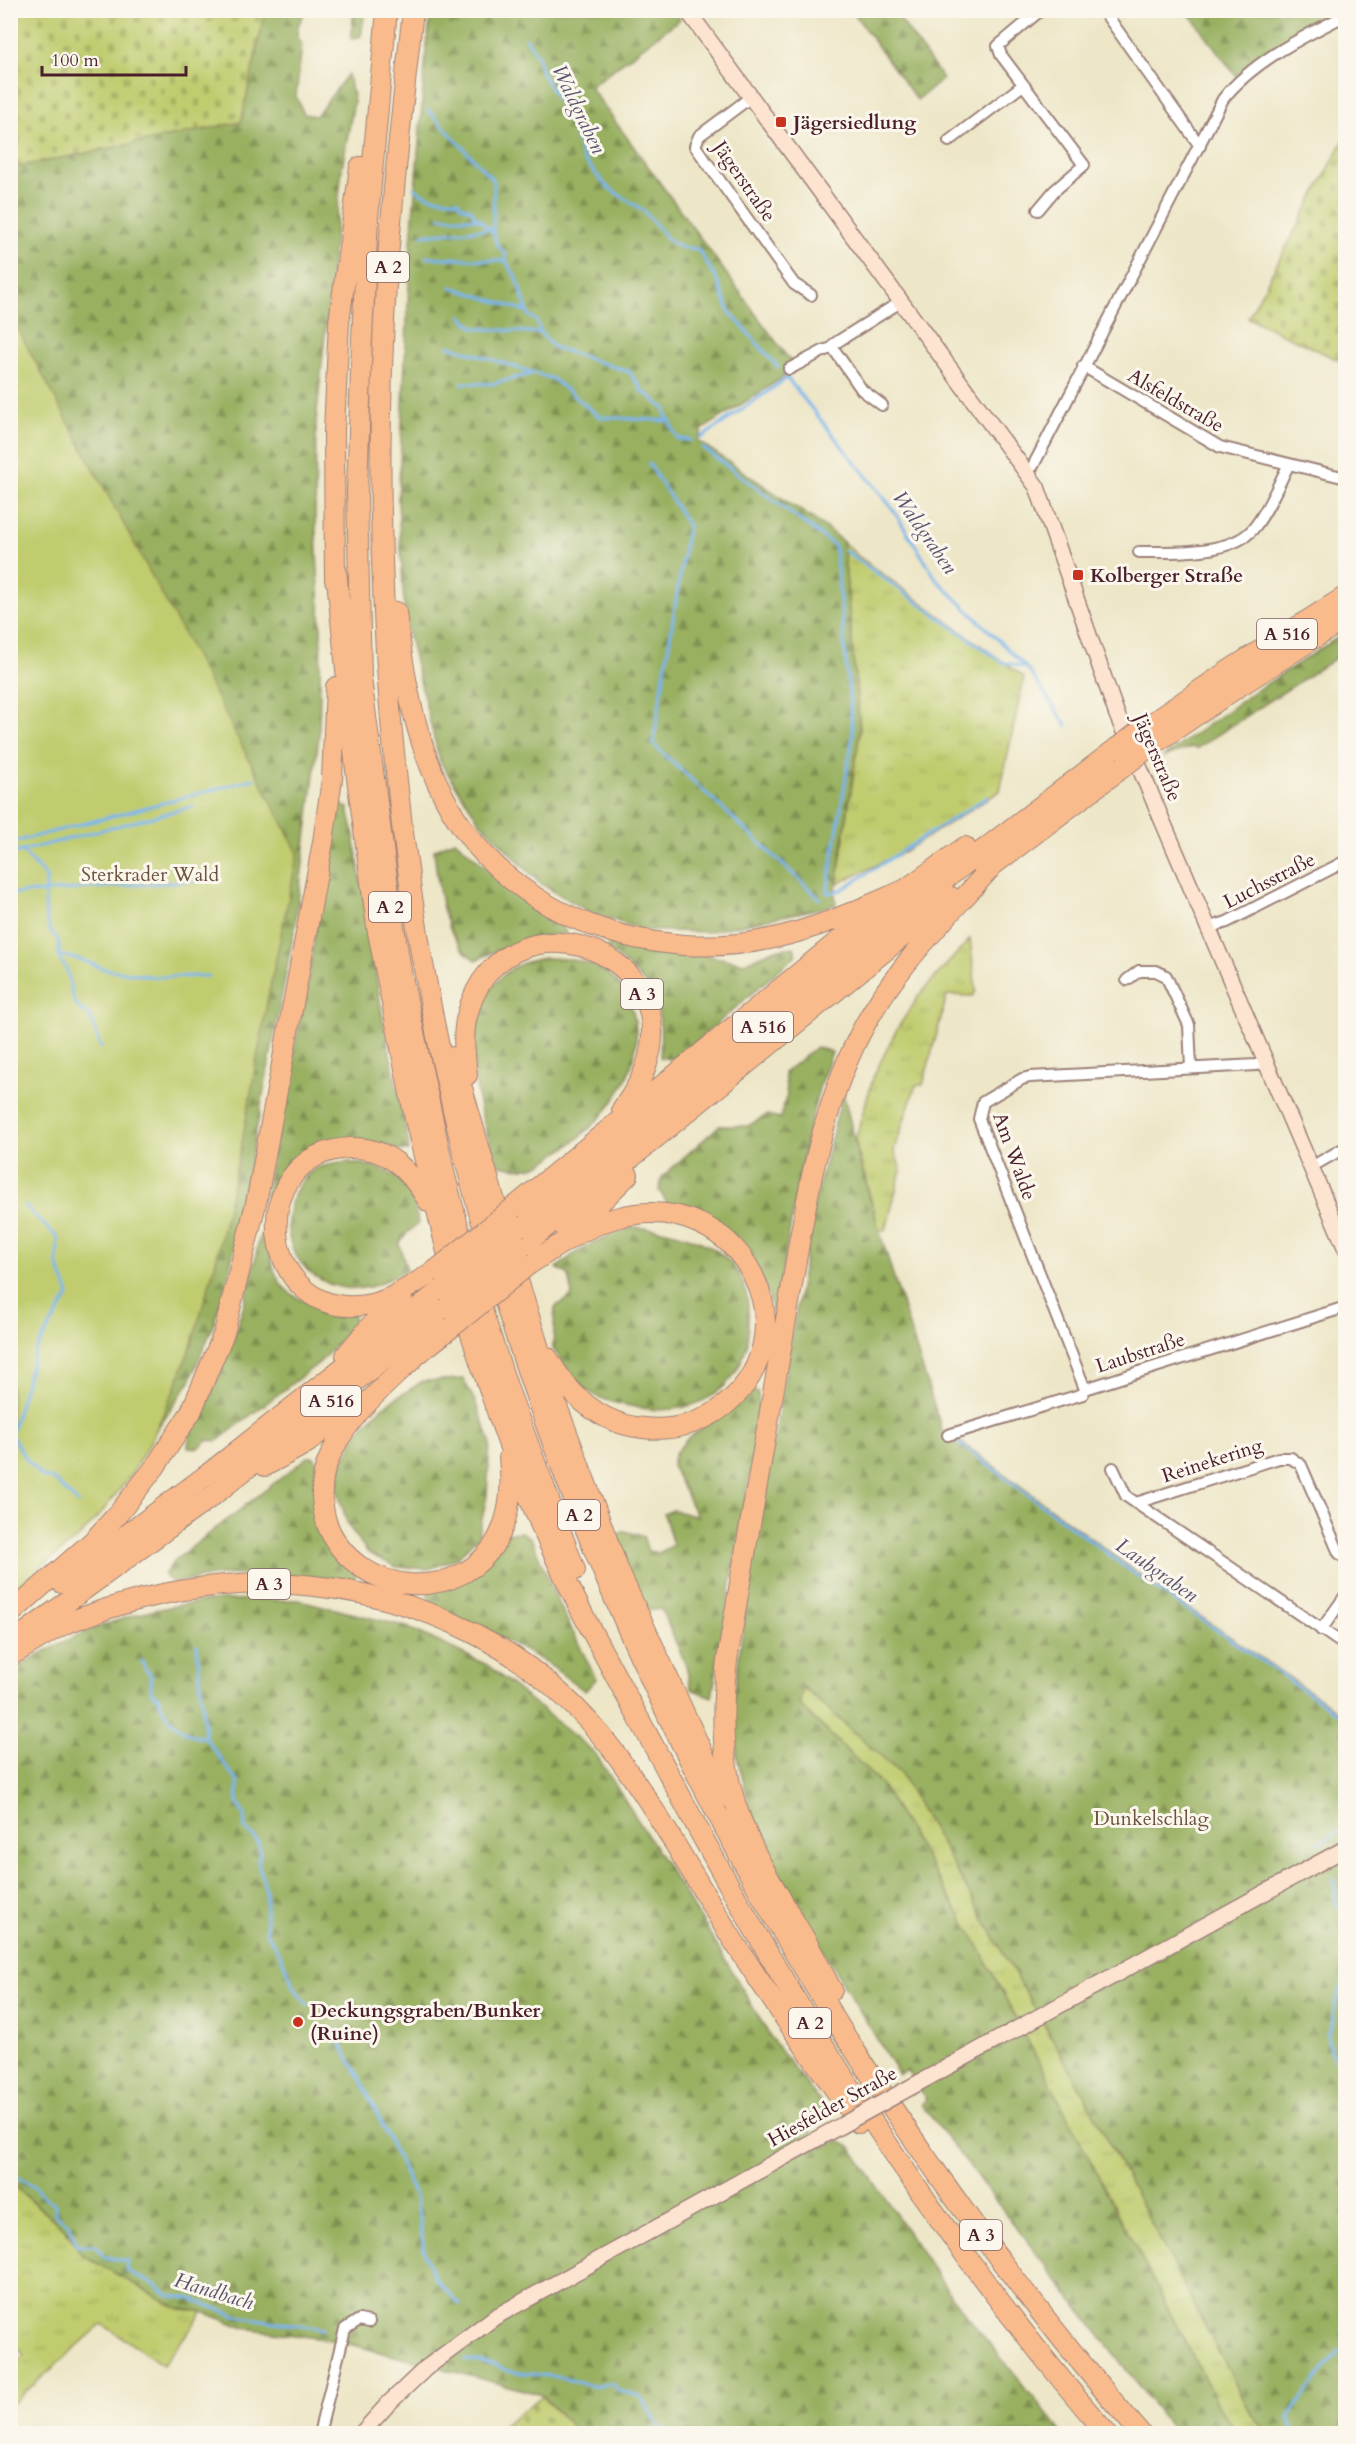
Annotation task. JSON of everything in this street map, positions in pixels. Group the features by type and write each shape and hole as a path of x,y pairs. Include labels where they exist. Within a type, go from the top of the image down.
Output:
{"highway":[{"name":"A 2","path":"387,10 380,65 363,306 357,556 361,678 391,913 445,1176 471,1276 508,1389 596,1625 636,1712 719,1869 780,1974 906,2173"},
{"name":"A 2","path":"413,10 386,283 381,384 384,617 396,775 407,865 423,964 453,1111 498,1286 535,1397 570,1492 628,1634 671,1725 754,1882 838,2025"},
{"path":"10,1614 94,1540 155,1467 191,1412 224,1333 257,1199 323,842 335,743 334,432 339,322 361,159 380,65"},
{"path":"381,511 404,669 412,709 424,747 439,786 460,823 488,857 517,884 561,912 606,931 657,943 695,946 744,943 788,934 824,923 902,891"},
{"path":"336,569 356,770 377,927 399,1041 455,1286 506,1432 550,1545 579,1607 636,1712"},
{"name":"A 516","path":"10,1619 125,1538 327,1381 439,1279 515,1217 1009,828 1147,738 1212,682 1346,596"},
{"name":"A 516","path":"1147,738 1238,687 1346,618"},
{"name":"A 516","path":"10,1643 215,1494 447,1308 526,1255 673,1124 994,864 1120,757"},
{"path":"599,1137 902,891 977,840 1009,828"},
{"path":"824,1977 757,1855 734,1800 727,1770 723,1734 727,1660 807,1203 816,1155 830,1105 852,1050 882,996 920,945 994,864"},
{"name":"A 3","path":"471,1113 465,1029 470,1006 480,984 495,966 525,948 551,942 576,943 598,951 623,967 641,992 652,1024 651,1053 643,1077 623,1108 599,1137 515,1217"},
{"path":"423,964 471,1113 529,1319 574,1456 620,1574 736,1826 768,1887 835,1994 838,2025"},
{"path":"438,1217 417,1182 401,1165 380,1153 353,1148 322,1155 299,1171 280,1199 275,1223 278,1249 290,1273 307,1290 327,1301 351,1306 371,1304 439,1279"},
{"path":"215,1494 307,1443 452,1327 526,1255 605,1222 645,1214 682,1217 712,1229 740,1254 758,1286 764,1319 759,1355 740,1390 710,1415 691,1424 666,1429 640,1428 623,1424 607,1418 585,1404 556,1372 529,1319"},
{"path":"414,1358 357,1412 337,1442 326,1468 322,1487 325,1518 340,1547 357,1565 372,1575 391,1582 422,1585 458,1576 483,1558 499,1536 509,1503 510,1475 506,1432"},
{"name":"A 3","path":"10,1656 65,1624 119,1605 188,1588 240,1583 331,1587 408,1604 471,1631 542,1677 571,1703 615,1754 745,1959 884,2159 906,2173 952,2240 1107,2433"},
{"name":"A 3","path":"838,2025 980,2233 1050,2323 1141,2433"}],"street":[{"name":"Jägerstraße","path":"687,10 1037,487 1117,715 1346,1249"},
{"path":"1038,210 1054,191 1084,165 1001,56 998,46 1041,10"},
{"path":"1103,10 1200,146"},
{"path":"1027,471 1033,466 1223,99 1239,81 1310,33 1346,15"},
{"path":"949,141 1023,85"},
{"name":"Jägerstraße","path":"751,97 699,136 695,146 794,284 811,295"},
{"path":"789,369 833,348 840,340 902,301"},
{"path":"833,348 862,390 882,405"},
{"name":"Alsfeldstraße","path":"1083,366 1211,443 1230,450 1346,478"},
{"path":"1139,552 1182,552 1234,544 1255,527 1289,464"},
{"name":"Luchsstraße","path":"1208,928 1227,922 1346,861"},
{"path":"1127,980 1139,971 1156,970 1166,976 1189,1025 1191,1068"},
{"name":"Am Walde","path":"1085,1389 979,1119 980,1108 986,1098 1025,1077 1256,1065 1265,1062"},
{"path":"1311,1167 1346,1147"},
{"name":"Laubstraße","path":"948,1435 1083,1394 1085,1389 1346,1307"},
{"name":"Reinekering","path":"1136,1503 1279,1458 1291,1458 1301,1465 1338,1549 1346,1559"},
{"path":"1113,1468 1126,1496 1346,1646"},
{"path":"1322,1630 1346,1595"},
{"name":"Hiesfelder Straße","path":"361,2433 414,2379 450,2348 495,2317 1346,1848"},
{"path":"320,2433 345,2329 359,2320 369,2322"}],"green space":[{"path":"11,10 265,11 241,122 11,168"},
{"path":"265,11 305,11 298,26 297,35 302,45 296,96 304,114 316,116 348,74 354,101 342,167 316,422 315,514 321,630 319,735 295,926 230,1269 213,1326 190,1381 136,1459 11,1585 11,168 240,122"},
{"path":"354,11 365,11 361,36 351,39"},
{"path":"431,11 674,11 680,19 590,87 796,369 703,429 698,441 825,527 843,542 860,731 835,893 836,905 707,932 642,930 588,911 539,883 480,822 440,762 405,621 398,502 411,244"},
{"path":"852,11 902,11 897,15 943,79 917,100"},
{"path":"1187,11 1345,11 1345,22 1336,13 1294,34 1236,76"},
{"path":"1345,138 1345,363 1248,318"},
{"name":"Sterkrader Wald","path":"10,315 183,633 298,853 268,997 242,1142 215,1265 192,1343 176,1385 153,1437 131,1475 102,1512 81,1535 11,1591"},
{"path":"843,542 858,556 1024,677 1000,791 902,853 837,884 860,731"},
{"path":"1345,633 1345,652 1196,749 1192,747 1163,757 1251,694"},
{"path":"341,805 348,808 354,837 383,1019 409,1145 408,1151 398,1150 381,1143 291,1170 271,1200 266,1195 267,1184 308,981 332,821 335,807"},
{"path":"455,840 542,916 563,927 566,933 520,942 476,960 465,951 456,940 444,911 434,850"},
{"path":"970,939 976,991 973,996 947,995 923,1085 916,1085 894,1150 901,1170 886,1230 879,1230 855,1140 874,1075 897,1029 920,994"},
{"path":"611,940 675,957 699,954 745,963 773,950 794,947 796,955 681,1055 669,1059 660,1057 660,1020 652,994 634,972 607,948"},
{"path":"545,958 589,963 602,970 624,992 635,1019 635,1050 632,1065 620,1090 606,1111 579,1138 548,1160 531,1168 499,1165 490,1143 477,1092 474,1064 475,1037 480,1012 490,990 507,972 520,964"},
{"path":"816,1047 832,1052 819,1088 806,1141 776,1305 772,1312 758,1269 730,1232 705,1215 669,1206 659,1190 662,1177 719,1126 748,1126 767,1115 780,1118 787,1095 784,1073"},
{"name":"Dunkelschlag","path":"843,1092 879,1230 943,1434 949,1433 1143,1577 1345,1716 1345,2433 1267,2433 1252,2415 1077,2082 901,1774 803,1687 799,1704 881,1784 974,1938 1222,2412 1238,2433 1176,2433 1169,2425 921,2104 926,2099 907,2070 899,2075 791,1898 767,1848 748,1800 737,1757 733,1702 747,1597 814,1206"},
{"path":"347,1162 376,1167 397,1177 411,1195 418,1224 399,1244 407,1270 369,1287 349,1288 330,1284 314,1276 302,1264 293,1248 288,1231 289,1212 295,1193 304,1179 319,1167"},
{"path":"634,1227 663,1230 692,1238 706,1245 730,1262 744,1285 748,1304 747,1345 740,1364 730,1379 718,1392 703,1401 669,1409 650,1409 600,1398 580,1384 553,1349 555,1307 572,1296 569,1275 557,1268 592,1243"},
{"path":"260,1235 267,1236 273,1267 283,1286 300,1299 322,1307 354,1314 353,1326 320,1362 217,1441 207,1440 199,1448 188,1447 189,1437 213,1389 233,1339 255,1262"},
{"path":"463,1379 475,1401 490,1441 487,1496 478,1537 457,1558 429,1569 396,1567 368,1553 348,1525 336,1487 340,1469 357,1433 382,1407 423,1381"},
{"path":"749,1389 758,1393 755,1442 712,1697 691,1689 686,1665 661,1609 645,1611 614,1536 625,1531 643,1536 648,1551 659,1553 673,1545 664,1514 673,1510 697,1517 672,1465 675,1453 689,1437 707,1425"},
{"path":"308,1457 314,1457 317,1462 314,1486 356,1574 354,1579 247,1574 218,1575 173,1583 164,1575 174,1561"},
{"path":"521,1532 531,1538 561,1608 596,1679 585,1691 544,1661 484,1629 430,1607 428,1592 508,1533"},
{"path":"218,1600 299,1600 407,1627 487,1665 595,1753 707,1929 771,2038 829,2113 808,2127 824,2147 839,2140 850,2146 951,2296 1062,2433 578,2433 542,2395 338,2341 245,2328 203,2312 177,2308 81,2254 66,2230 11,2183 11,1671 33,1657 80,1634 155,1610"},
{"path":"803,1687 901,1774 1077,2082 1252,2415 1267,2433 1238,2433 1222,2413 974,1938 881,1784 799,1704"},
{"path":"10,2183 66,2230 81,2254 177,2308 203,2312 163,2365 102,2324 11,2405 11,2367 24,2355 11,2339"},
{"path":"542,2396 578,2433 493,2433"}],"waterway":[{"name":"Waldgraben","path":"526,38 538,57 542,73 569,119 584,160 607,187 644,211 669,240 680,247 698,249 717,280 729,311 778,367"},
{"path":"428,110 494,181 493,232"},
{"path":"414,188 429,196 459,201 461,206 471,209 475,216 493,232 497,245 505,253 506,261 517,279 529,316 536,320 541,333 553,347 630,372 642,392 666,409 665,413 678,439 691,440"},
{"path":"440,217 477,219"},
{"path":"422,235 489,229"},
{"path":"426,257 506,261"},
{"path":"451,287 526,311"},
{"path":"461,316 475,328 541,333"},
{"path":"449,346 553,379 600,417 671,421"},
{"path":"462,383 492,384 531,374"},
{"name":"Waldgraben","path":"701,438 787,378 892,508 937,580 1027,668 1067,726"},
{"path":"703,448 835,546 853,735 827,893 841,890 987,797"},
{"path":"649,464 688,525 653,744 820,899"},
{"path":"844,550 1002,662 1025,667"},
{"path":"10,843 254,779"},
{"path":"10,854 194,806"},
{"path":"22,851 47,878 45,903 49,928 58,941 60,959 66,968 74,1001 77,1006 89,1014 101,1048"},
{"path":"10,894 217,879"},
{"path":"59,955 82,960 104,969 155,977 208,976"},
{"path":"10,1438 35,1351 69,1295 57,1263 58,1238 25,1206"},
{"path":"12,1436 24,1456 41,1476 54,1480 78,1503"},
{"name":"Laubgraben","path":"955,1440 1131,1571 1346,1719"},
{"path":"197,1645 205,1737 238,1783 237,1802 244,1815 245,1828 258,1842 260,1851 258,1863 266,1890 266,1932 279,1953 296,1990 308,2005"},
{"path":"142,1661 151,1675 151,1692 159,1698 170,1719 190,1735 205,1737"},
{"name":"Laubgraben","path":"1318,1843 1346,1828"},
{"name":"Laubgraben","path":"1334,1878 1336,1904 1346,1910"},
{"name":"Laubgraben","path":"1346,1974 1327,2034 1330,2051 1346,2074"},
{"path":"333,2030 365,2088 414,2193 429,2266 439,2283 460,2304"},
{"name":"Handbach","path":"10,2174 34,2186 44,2198 55,2204 55,2214 68,2224 77,2246 94,2245 105,2257 127,2261 126,2270 155,2285 170,2296 189,2298 236,2316 323,2329"},
{"name":"Laubgraben","path":"1295,2434 1289,2417 1342,2347 1346,2315"},
{"path":"465,2360 495,2364 507,2371 564,2378 590,2386 612,2384 619,2391 640,2396 655,2420 668,2434"}],"place":[{"name":"Jägersiedlung","path":"781,122"},
{"name":"Kolberger Straße","path":"1078,575"},
{"name":"Deckungsgraben/Bunker (Ruine)","path":"298,2022"}]}
